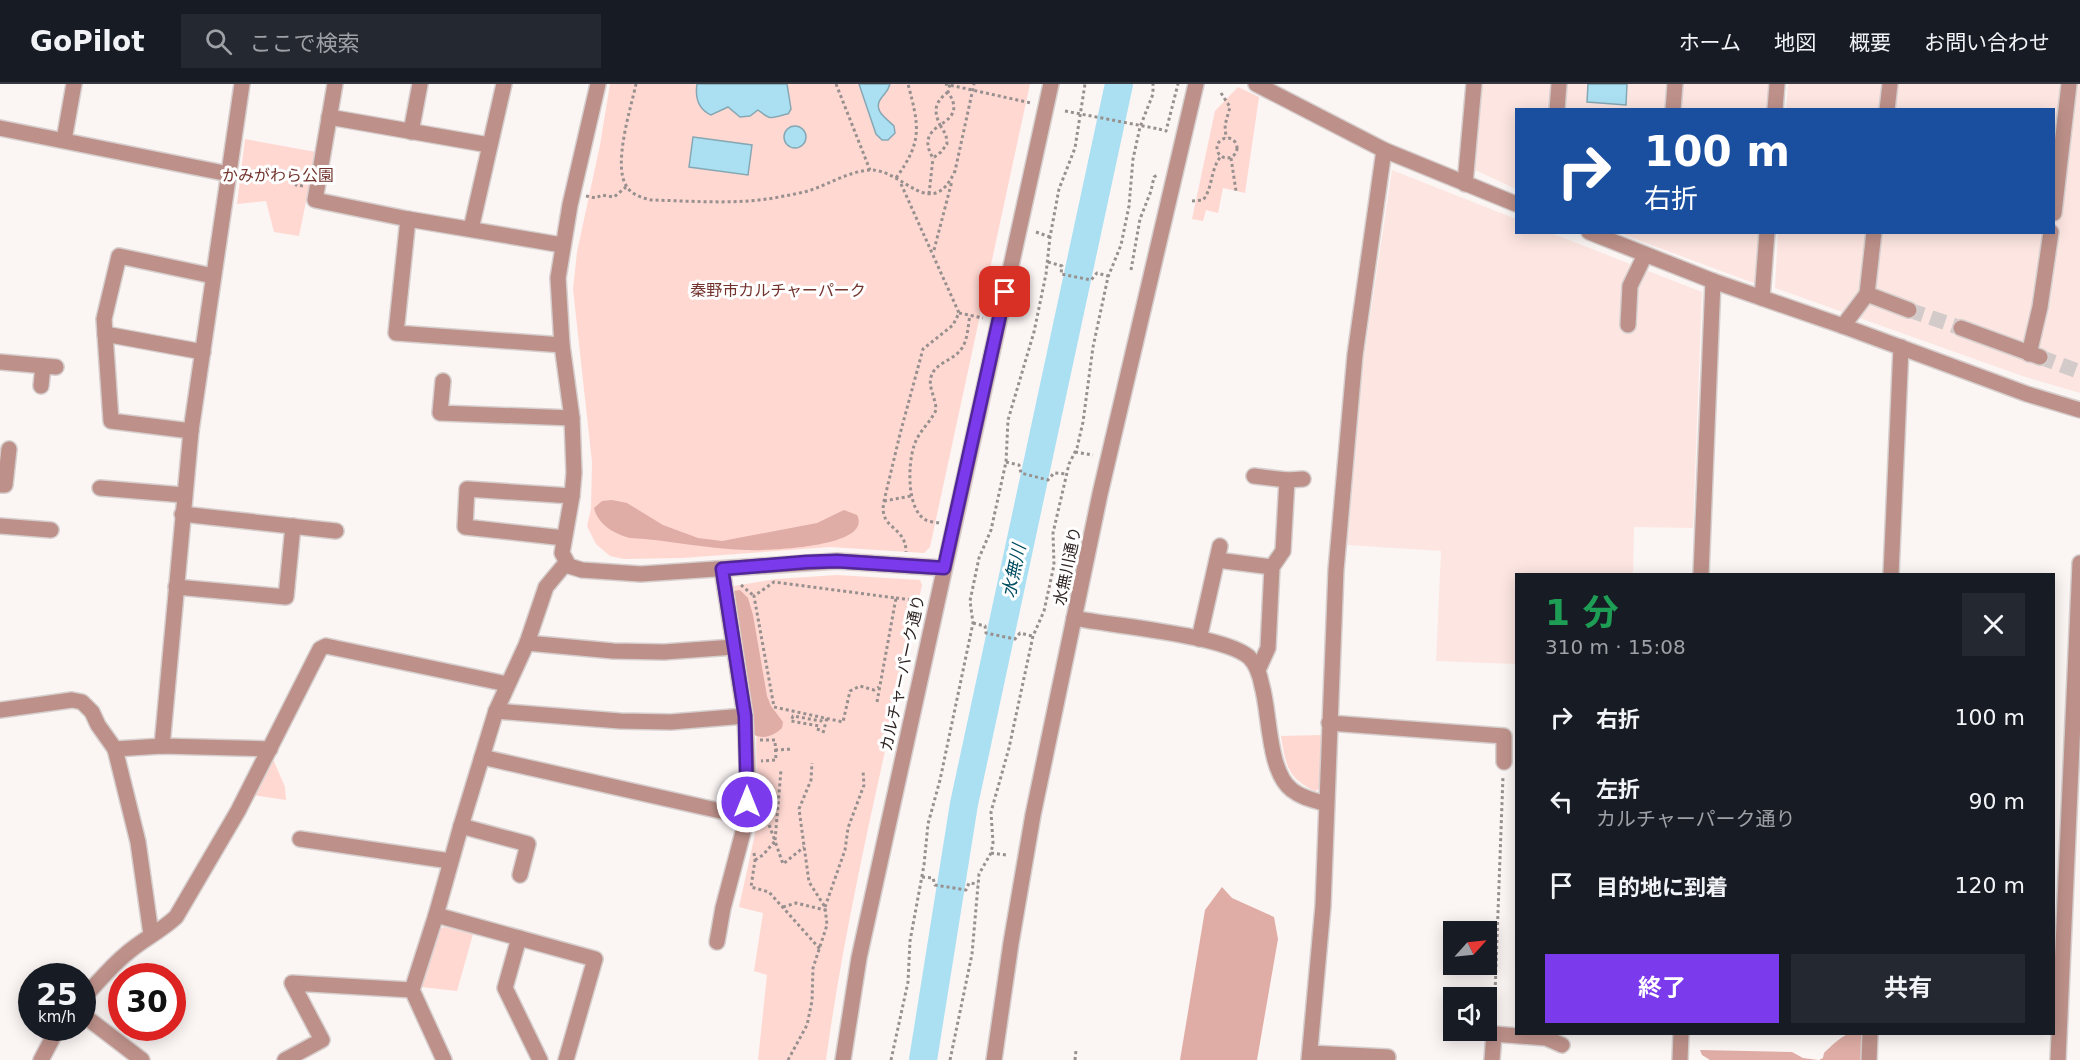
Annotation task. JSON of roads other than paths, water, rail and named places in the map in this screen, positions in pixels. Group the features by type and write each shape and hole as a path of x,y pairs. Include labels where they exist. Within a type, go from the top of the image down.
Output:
{"street":[{"path":"64,140 75,84"},
{"path":"162,746 191,430 242,84"},
{"path":"335,84 315,200 408,219 562,245"},
{"path":"411,132 420,84"},
{"path":"471,229 504,84"},
{"path":"598,84 562,245 558,278 562,345 572,418 574,473 562,553 566,563 572,568 582,570 641,574 837,561 944,568"},
{"name":"カルチャーパーク通り","path":"843,1060 859,957 1051,84"},
{"name":"水無川通り","path":"994,1060 1033,815 1107,461 1196,84"},
{"path":"1256,84 1384,150 1515,204"},
{"path":"1465,184 1474,84"},
{"path":"1557,108 1559,84"},
{"path":"1673,108 1675,84"},
{"path":"1775,108 1777,84"},
{"path":"1887,108 1890,84"},
{"path":"2055,204 2069,84"},
{"path":"329,117 489,145"},
{"path":"0,128 229,174"},
{"path":"1384,150 1355,355 1336,570 1323,906 1310,1056 1388,1057"},
{"path":"408,219 396,333 562,345"},
{"path":"1594,234 1713,281 2027,394 2080,410"},
{"path":"1762,298 1767,234"},
{"path":"1843,326 1867,294 1874,234"},
{"path":"1960,328 2035,356 2051,234"},
{"path":"1628,325 1630,286 1645,255"},
{"path":"191,430 111,421 104,319 119,256 213,276"},
{"path":"1701,573 1713,281"},
{"path":"1867,294 1909,310"},
{"path":"105,333 202,352"},
{"path":"1890,573 1901,347"},
{"path":"0,362 50,366 41,386"},
{"path":"443,381 440,413 572,418"},
{"path":"0,485 5,485 9,448"},
{"path":"1254,476 1287,480 1303,479"},
{"path":"1258,670 1268,648 1272,567 1283,550 1287,480"},
{"path":"100,488 184,495"},
{"path":"564,538 465,527 466,489 572,496"},
{"path":"182,514 336,531"},
{"path":"0,526 27,536 51,530"},
{"path":"176,587 286,597 293,526"},
{"path":"1199,639 1219,553 1272,567"},
{"path":"444,1060 412,990 496,711 528,643 546,587 566,563"},
{"path":"2058,1060 2080,563"},
{"path":"717,942 723,908 747,817 748,787 745,716 722,569"},
{"path":"1074,618 1199,639 1239,650 1250,658 1258,670 1264,690 1276,762 1284,782 1291,790 1304,798 1326,804"},
{"path":"528,643 613,651 734,647"},
{"path":"96,984 124,955 176,917 238,811 320,649 326,646 507,684"},
{"path":"0,710 72,700 82,702 92,712 115,749 138,842 152,934"},
{"path":"496,711 671,722 745,716"},
{"path":"1329,723 1504,736 1503,762"},
{"path":"115,749 162,746 270,749"},
{"path":"482,757 747,817"},
{"path":"460,826 528,844 520,875"},
{"path":"300,839 450,861"},
{"path":"436,915 595,959 566,1060"},
{"path":"519,938 505,987 540,1060"},
{"path":"285,1060 322,1040 292,983 412,990"},
{"path":"96,1025 142,1060"},
{"path":"1492,1060 1494,1034 1546,1038 1562,1045"},
{"path":"1680,1060 1681,1035"},
{"path":"1869,1060 1870,1035"},
{"path":"41,1060 51,1041"}],"water":[{"path":"697,84 787,84 791,109 788,114 772,118 758,110 750,116 740,117 728,107 711,115 698,102"},
{"path":"859,84 890,84 878,106 881,114 894,126 895,133 888,140 882,140 876,134"},
{"path":"1588,84 1627,84 1626,105 1587,102"},
{"path":"795,126 803,129 806,137 803,145 795,148 787,145 784,137 787,129"},
{"path":"693,137 752,145 748,175 689,167"}],"waterway":[{"name":"水無川","path":"923,1060 964,804 1119,84"}],"tunnel":[{"path":"1909,310 1961,328"},
{"path":"2040,357 2080,372"}],"park label":[{"name":"かみがわら公園","path":"278,175"},
{"name":"秦野市カルチャーパーク","path":"778,290"}]}
